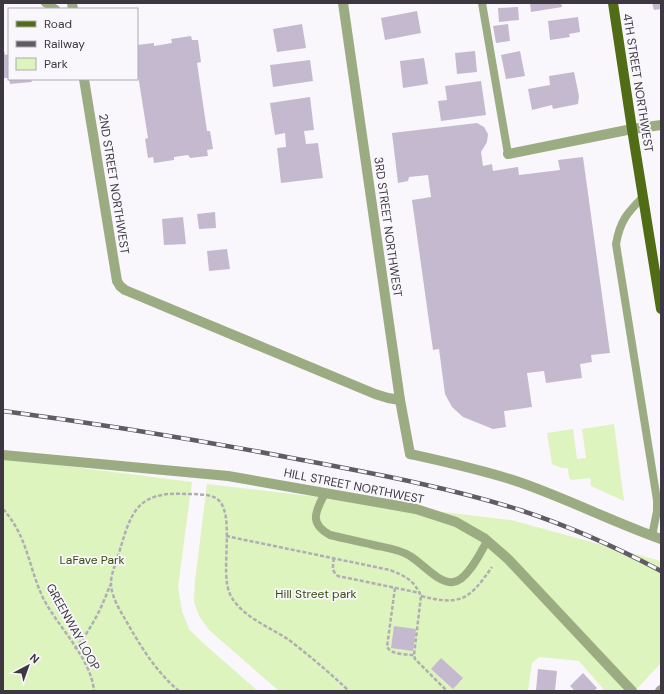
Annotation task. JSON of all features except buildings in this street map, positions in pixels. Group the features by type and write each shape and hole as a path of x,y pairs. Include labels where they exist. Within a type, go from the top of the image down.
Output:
{"main road":[{"name":"4TH STREET NORTHWEST","path":"613,3 661,309"}],"street":[{"name":"3RD STREET NORTHWEST","path":"343,3 400,400 410,454 458,465 519,482 565,499 656,538"},
{"name":"2ND STREET NORTHWEST","path":"84,80 117,281 120,286 125,290 375,394 400,400"},
{"path":"508,154 632,129 661,125"},
{"name":"HILL STREET NORTHWEST","path":"3,455 207,474 416,509 456,522 487,541 508,559 632,691"}],"lane":[{"path":"482,3 508,154"},
{"path":"643,197 624,218 618,230 616,244 657,500 656,538"},
{"path":"325,493 315,516 316,523 322,531 330,535 393,549 409,555 420,562 436,577 445,582 460,580 478,558 487,541"}],"path":[{"path":"75,649 85,637 104,602 121,545 132,515 137,507 152,496 171,493 199,495 216,498 221,502 226,515 226,582 229,594 235,603 248,614 288,640 327,670 348,691"},
{"name":"GREENWAY LOOP","path":"3,509 20,533 43,598 86,664 93,682 94,691"},
{"path":"226,536 390,570 412,581 417,587 421,596 414,655 417,662 447,691"},
{"path":"334,558 332,569 338,576 420,593"},
{"path":"110,584 119,609 148,656 162,675 179,691"},
{"path":"395,588 387,647 394,652 414,655"}],"green space":[{"path":"614,424 624,501 591,486 590,478 572,480 569,478 568,468 562,468 552,464 547,433 573,429 577,459 586,458 582,429"},
{"name":"LaFave Park","path":"3,458 192,482 178,587 182,611 189,629 258,691 3,691"},
{"name":"Hill Street park","path":"207,484 511,520 661,561 661,663 635,691 605,691 579,661 539,657 532,663 528,691 279,691 209,630 199,616 194,602 195,581"}],"railway":[{"path":"3,411 224,445 437,487 520,510 556,523 610,545 661,571"}]}
